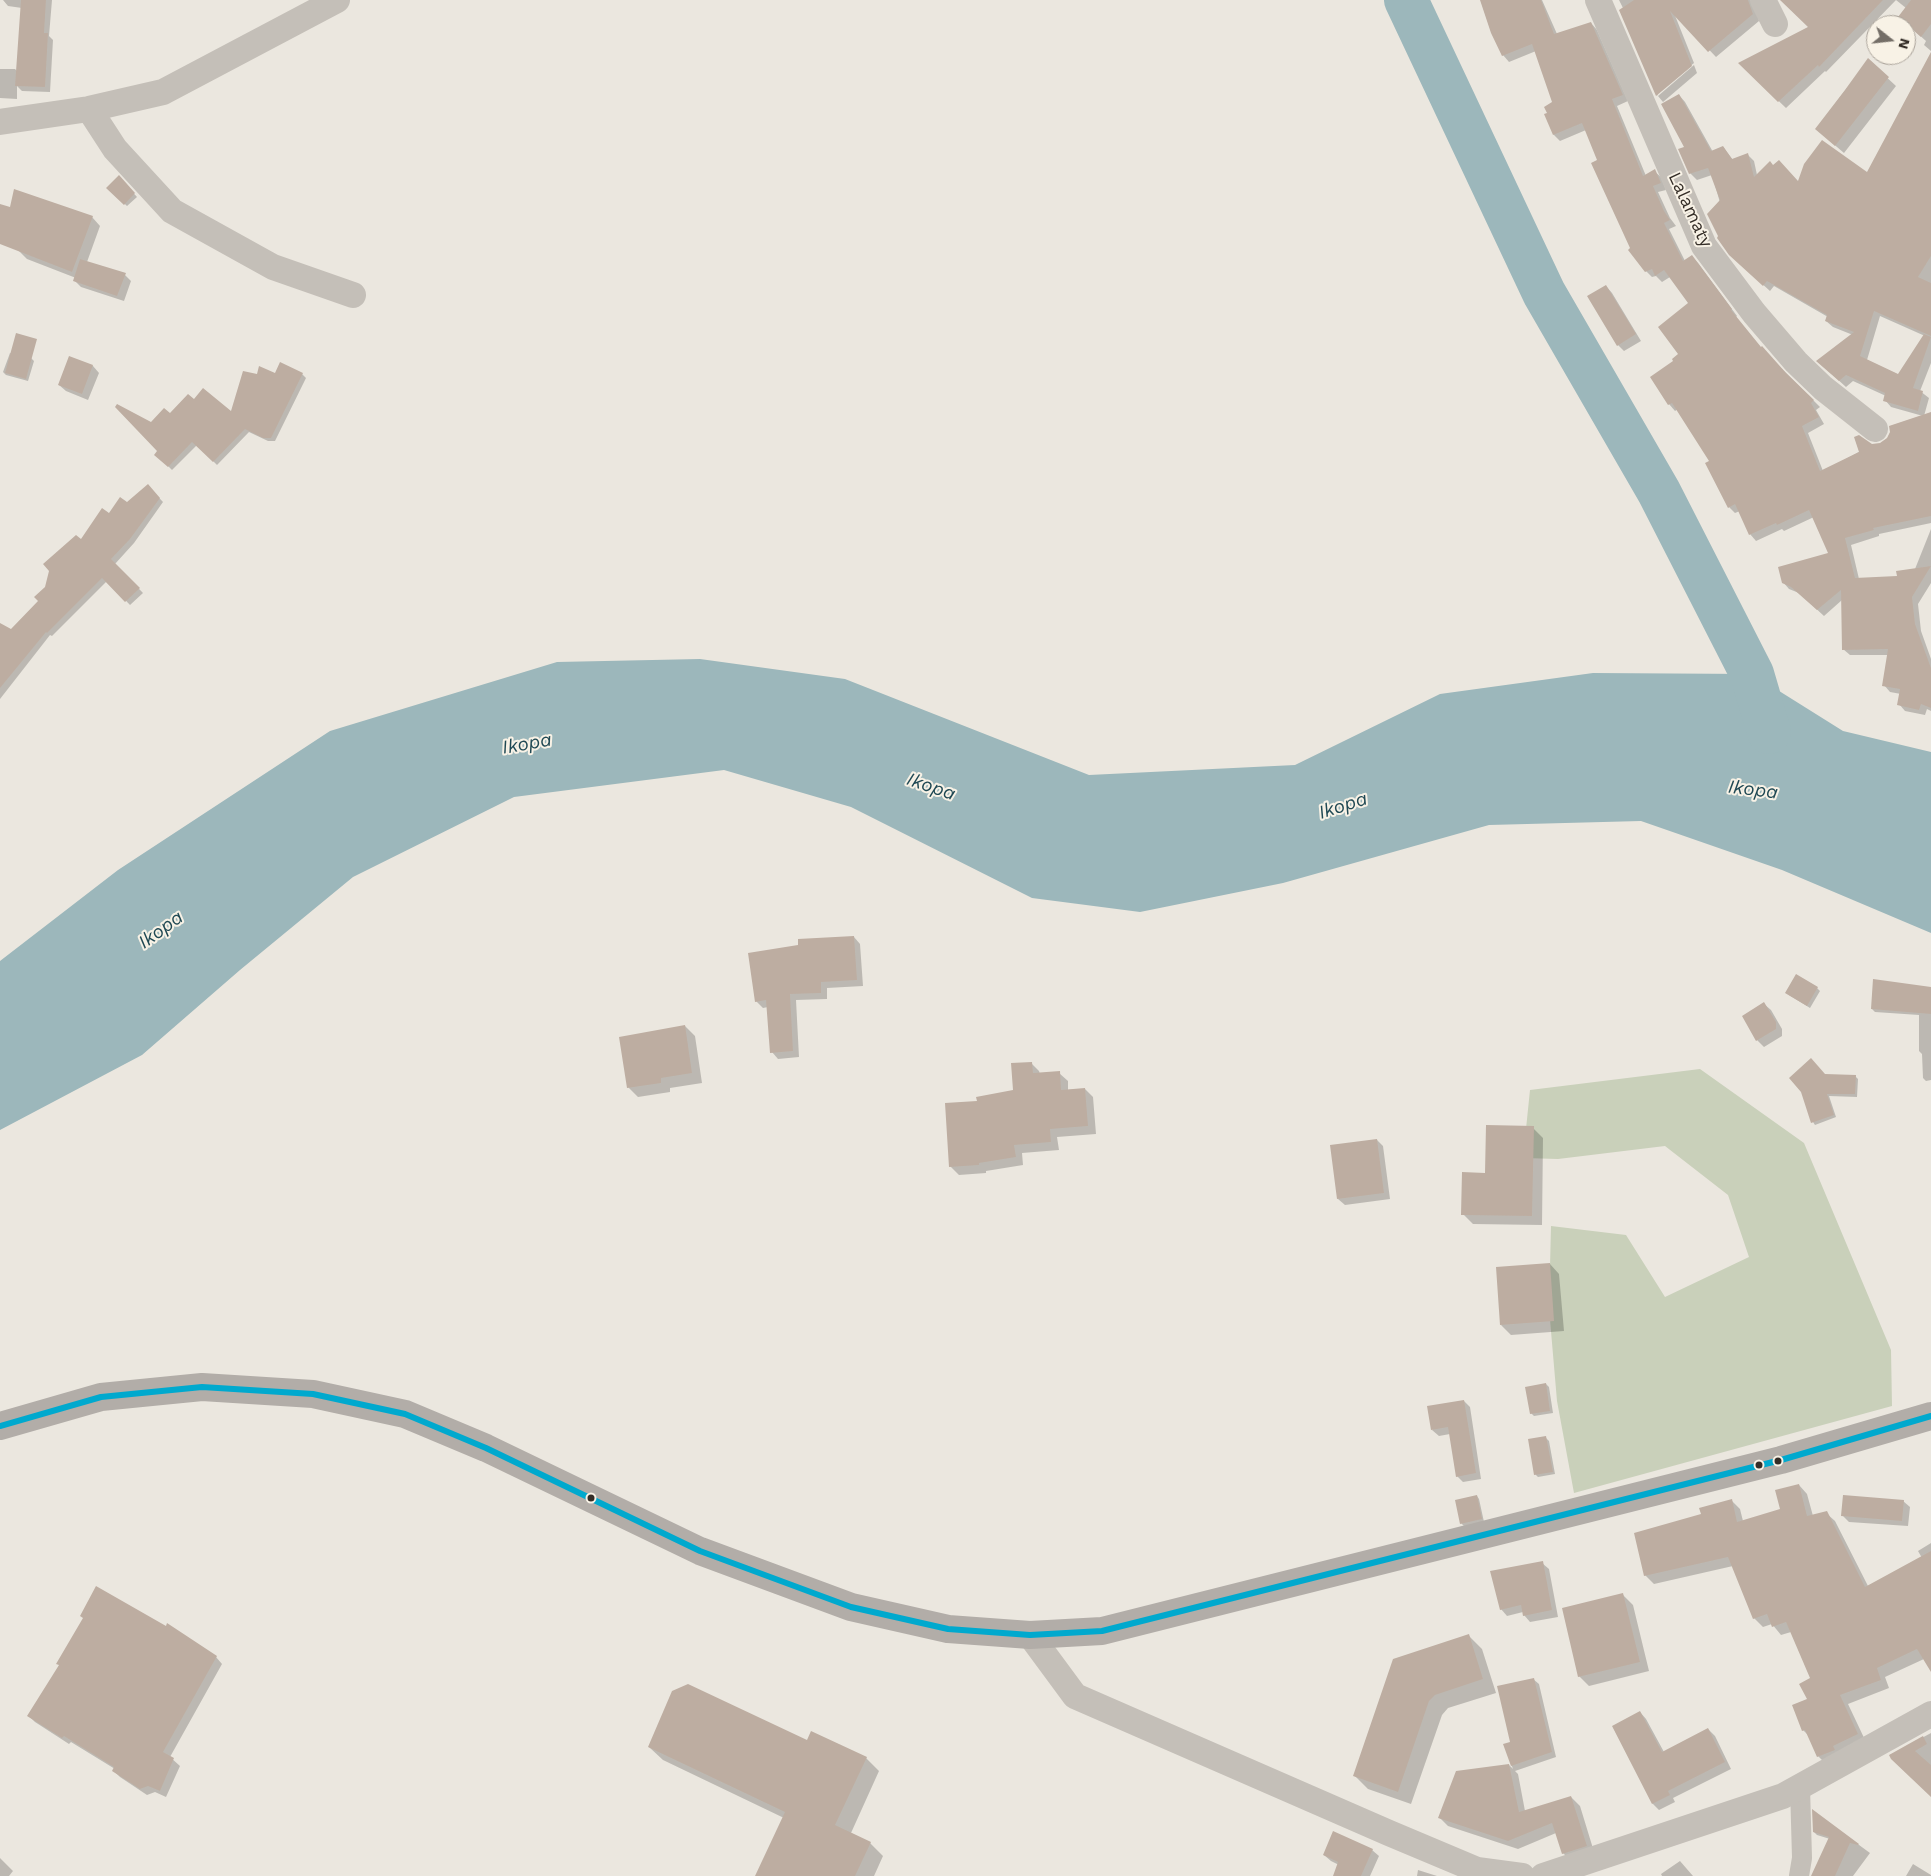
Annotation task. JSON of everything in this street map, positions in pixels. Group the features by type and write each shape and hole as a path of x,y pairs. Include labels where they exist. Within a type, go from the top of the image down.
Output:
{"main road":[{"path":"0,1426 102,1398 202,1387 313,1394 405,1414 486,1448 700,1551 851,1607 948,1628 1030,1635 1102,1630 1927,1422"}],"street":[{"path":"0,122 90,109 163,92 337,0"},
{"name":"Lalamaty","path":"1598,0 1704,246 1754,313 1796,362 1823,388 1874,428"},
{"path":"1763,0 1775,24"},
{"path":"90,109 115,150 172,211 273,267 353,295"},
{"path":"1030,1635 1075,1696 1477,1870 1506,1875"},
{"path":"1543,1876 1783,1796 1931,1714"},
{"path":"1799,1876 1802,1858 1800,1787"}],"green space":[{"path":"1700,1069 1804,1143 1891,1350 1892,1406 1574,1493 1557,1401 1549,1308 1551,1226 1626,1235 1665,1297 1749,1257 1728,1195 1665,1146 1558,1159 1523,1158 1530,1090"}],"water":[{"name":"Ikopa","path":"700,659 845,679 1089,775 1295,765 1440,694 1593,673 1752,674 1843,731 1931,752 1931,933 1782,870 1641,821 1489,825 1283,883 1140,912 1032,898 851,807 724,770 514,797 353,877 240,970 142,1055 0,1130 0,961 118,870 330,731 557,662"}],"building":[{"path":"21,0 46,0 44,33 48,33 45,87 15,86"},
{"path":"1480,0 1541,0 1554,34 1591,22 1623,95 1612,99 1643,176 1655,169 1661,183 1653,186 1670,220 1664,223 1683,261 1692,255 1731,310 1761,347 1814,400 1811,403 1819,417 1802,426 1820,471 1859,452 1854,437 1859,435 1872,444 1880,443 1887,438 1890,432 1889,426 1931,412 1931,516 1873,528 1874,530 1845,538 1855,578 1897,576 1896,571 1931,566 1912,597 1915,624 1931,668 1931,708 1921,704 1919,710 1897,705 1900,689 1882,686 1888,649 1842,650 1841,590 1817,610 1791,587 1782,583 1778,567 1828,553 1809,510 1777,525 1776,523 1749,535 1735,504 1728,508 1705,463 1709,461 1672,403 1668,405 1650,377 1673,361 1672,359 1678,354 1658,327 1688,303 1664,270 1655,276 1652,269 1645,272 1628,250 1630,248 1591,163 1597,160 1582,123 1553,135 1544,114 1547,113 1544,107 1552,102 1532,44 1502,56 1491,33"},
{"path":"1634,0 1748,0 1753,14 1708,52 1670,11 1692,66 1656,96 1619,10"},
{"path":"1780,0 1883,0 1869,15 1866,15 1866,18 1819,67 1818,65 1778,102 1738,63 1808,27"},
{"path":"1911,0 1931,0 1931,24 1921,37 1916,33 1916,15 1900,15"},
{"path":"1931,52 1931,256 1918,277 1931,283 1931,336 1874,311 1860,356 1898,374 1924,334 1931,337 1913,388 1923,391 1918,411 1883,401 1885,393 1846,375 1839,381 1816,361 1854,332 1825,321 1827,315 1767,281 1763,286 1729,255 1717,238 1718,236 1707,214 1720,200 1708,168 1689,174 1678,149 1684,147 1661,104 1679,94 1711,151 1723,146 1732,159 1748,153 1754,177 1770,161 1773,165 1779,160 1798,181 1804,164 1822,140 1867,172"},
{"path":"1866,61 1866,65 1876,65 1889,77 1835,146 1815,129"},
{"path":"119,175 135,193 124,205 106,188"},
{"path":"14,189 93,216 72,272 0,244 0,204 10,207"},
{"path":"80,259 126,273 117,296 73,281"},
{"path":"1606,285 1636,334 1617,346 1587,296"},
{"path":"16,333 37,339 26,379 5,373"},
{"path":"69,356 93,365 82,394 58,385"},
{"path":"280,362 303,373 271,438 263,438 245,429 213,462 192,442 168,467 154,455 157,451 115,407 117,404 151,422 164,408 170,413 188,394 194,399 203,388 231,411 243,371 257,374 259,366 275,373"},
{"path":"148,484 160,498 130,539 111,559 140,588 125,602 102,578 46,632 0,688 0,623 11,629 38,601 34,597 45,587 49,571 43,564 76,535 81,539 102,508 109,513 120,497 127,502"},
{"path":"854,936 857,980 821,982 821,993 790,994 793,1051 770,1053 766,1000 755,1002 748,953 798,945 798,939"},
{"path":"1796,974 1818,987 1807,1006 1785,993"},
{"path":"1873,979 1931,987 1931,1014 1871,1009"},
{"path":"1764,1002 1776,1022 1776,1029 1756,1041 1742,1016"},
{"path":"685,1025 692,1073 661,1078 661,1083 627,1088 619,1037"},
{"path":"1811,1058 1825,1074 1856,1075 1855,1094 1827,1094 1834,1115 1811,1123 1801,1092 1789,1078"},
{"path":"1032,1062 1033,1073 1060,1071 1061,1090 1085,1088 1088,1126 1050,1129 1051,1142 1014,1145 1016,1157 979,1163 979,1165 949,1167 945,1103 977,1101 976,1097 1013,1090 1011,1063"},
{"path":"1486,1125 1534,1126 1532,1216 1461,1215 1462,1172 1485,1173"},
{"path":"1377,1139 1384,1193 1337,1199 1330,1145"},
{"path":"1550,1263 1554,1321 1500,1325 1496,1267"},
{"path":"1546,1383 1550,1411 1530,1414 1525,1387"},
{"path":"1464,1400 1476,1473 1456,1477 1448,1427 1431,1430 1427,1406"},
{"path":"1546,1436 1553,1472 1534,1475 1528,1439"},
{"path":"1799,1484 1807,1516 1827,1511 1865,1587 1931,1551 1931,1672 1917,1649 1877,1668 1881,1680 1840,1695 1858,1734 1833,1746 1835,1750 1817,1757 1805,1730 1802,1731 1792,1705 1807,1699 1799,1684 1810,1678 1786,1622 1772,1627 1767,1614 1753,1619 1728,1557 1644,1576 1634,1533 1701,1514 1699,1508 1732,1499 1737,1522 1780,1509 1775,1490"},
{"path":"1477,1495 1482,1519 1460,1524 1455,1500"},
{"path":"1843,1495 1904,1500 1902,1521 1841,1516"},
{"path":"1543,1561 1552,1610 1523,1616 1521,1605 1500,1610 1490,1571"},
{"path":"96,1586 166,1626 167,1623 217,1656 163,1752 174,1758 160,1791 148,1786 140,1789 112,1771 114,1767 27,1716 59,1665 56,1664 83,1618 80,1616"},
{"path":"1623,1593 1640,1662 1578,1677 1562,1608"},
{"path":"1469,1634 1483,1679 1435,1695 1429,1701 1398,1792 1353,1776 1393,1659"},
{"path":"1534,1678 1552,1752 1511,1766 1503,1744 1510,1742 1497,1686"},
{"path":"688,1684 807,1740 811,1731 867,1757 835,1825 871,1842 855,1876 755,1876 785,1812 648,1747 672,1691"},
{"path":"1640,1711 1662,1752 1708,1728 1725,1762 1668,1791 1670,1795 1652,1804 1612,1726"},
{"path":"1923,1736 1927,1744 1915,1751 1931,1765 1931,1797 1889,1755"},
{"path":"1509,1764 1519,1812 1571,1796 1587,1846 1562,1854 1552,1823 1508,1841 1438,1818 1456,1771"},
{"path":"1812,1809 1859,1844 1850,1843 1835,1876 1811,1876 1829,1837 1813,1832"},
{"path":"1333,1831 1373,1849 1361,1876 1333,1876 1338,1862 1323,1855"}],"waterway":[{"path":"1406,0 1544,293 1659,492 1752,674 1769,732"}],"transit line":[{"path":"0,1426 101,1397 202,1387 313,1394 405,1414 486,1448 700,1551 851,1607 948,1629 1030,1635 1102,1631 1781,1460 1931,1416"}]}
